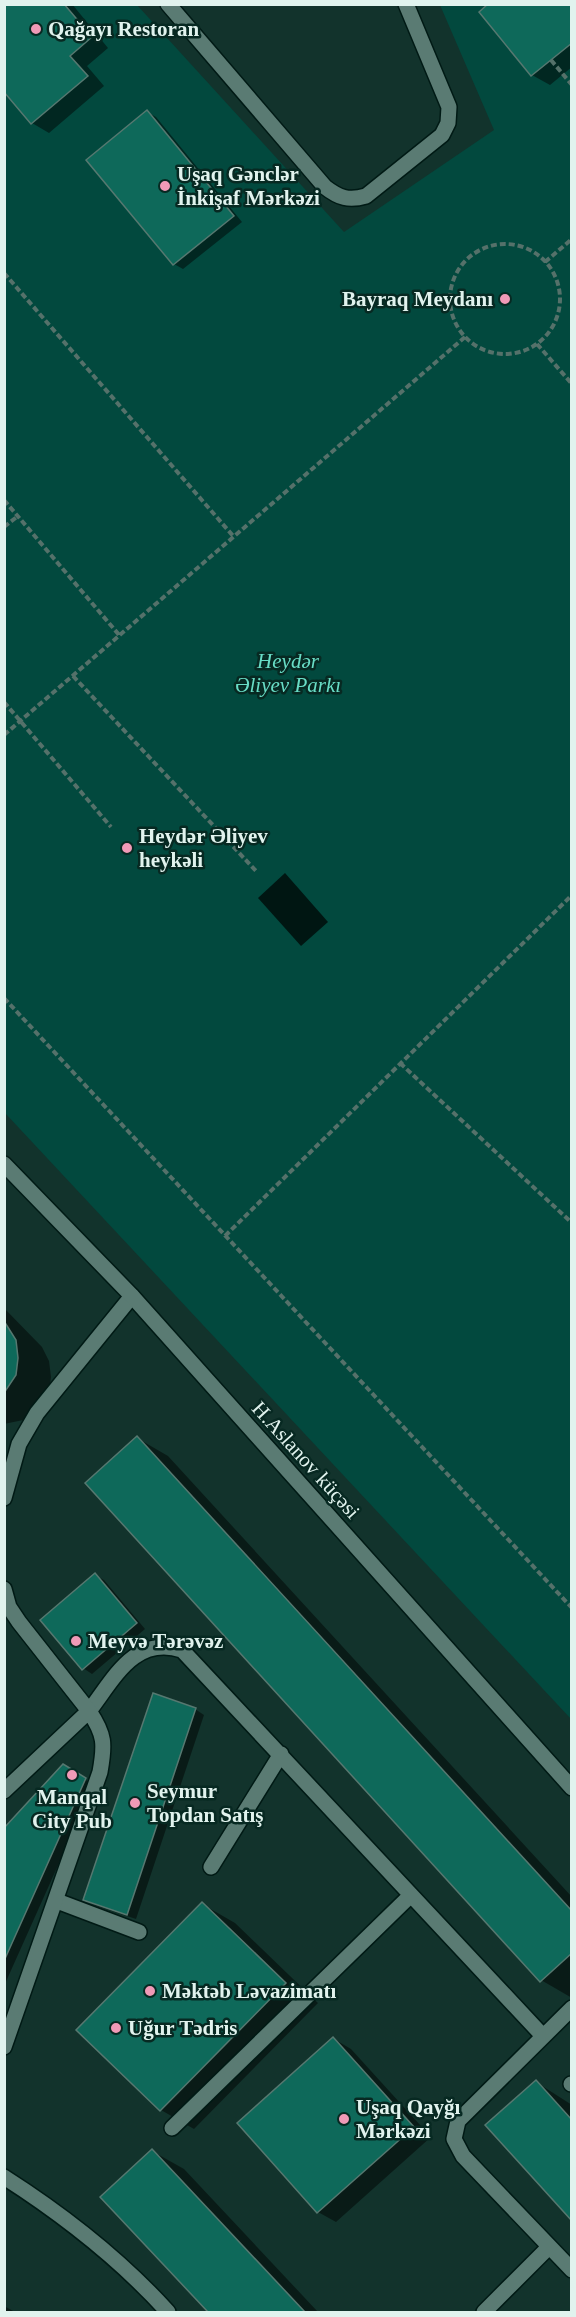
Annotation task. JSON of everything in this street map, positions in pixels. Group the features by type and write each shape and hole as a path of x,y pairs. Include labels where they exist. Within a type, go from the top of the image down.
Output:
{"street":[{"path":"168,4 325,187 336,196 352,200 366,196 442,135 448,123 449,107 406,4"},
{"name":"H.Aslanov küçəsi","path":"4,1164 132,1296 572,1788"},
{"path":"4,1498 19,1444 37,1413 132,1296"},
{"path":"4,1589 9,1607 19,1622 102,1730 104,1750 86,1818 4,2047"},
{"path":"4,1791 89,1711 137,1653 151,1647 168,1646 182,1650 543,2036"},
{"path":"211,1867 281,1754"},
{"path":"172,2128 411,1895"},
{"path":"57,1901 139,1932"},
{"path":"572,2008 458,2121 454,2139 463,2156 572,2270"},
{"path":"4,2177 60,2213 100,2246 168,2313"},
{"path":"484,2313 549,2247"}],"path":[{"path":"551,60 572,85"},
{"path":"545,262 572,239"},
{"path":"503,244 518,246 545,262 560,289 560,305 549,334 537,345 523,352 508,354 492,353 477,347 465,337 453,317 450,294 454,279 467,260 487,247 503,244"},
{"path":"4,273 234,537"},
{"path":"4,735 465,337"},
{"path":"537,345 572,384"},
{"path":"4,500 120,636"},
{"path":"4,527 18,516"},
{"path":"73,676 257,872"},
{"path":"4,702 111,827"},
{"path":"225,1236 572,895"},
{"path":"4,998 572,1608"},
{"path":"400,1063 572,1223"}],"green space":[{"name":"Heydər Əliyev Parkı","path":"5,5 137,5 344,232 494,130 440,5 571,5 571,1719 5,1113"}],"shaded area":[{"path":"285,873 328,922 301,946 258,898"}],"building":[{"path":"4,4 64,4 92,37 70,56 88,76 31,124 4,92"},
{"path":"488,4 572,4 572,43 531,76 479,12"},
{"path":"147,110 234,216 173,265 86,160"},
{"path":"4,1321 16,1340 18,1358 16,1375 4,1393"},
{"path":"137,1436 572,1911 572,1953 540,1982 85,1483"},
{"path":"95,1573 137,1623 82,1670 40,1620"},
{"path":"153,1693 196,1708 127,1915 83,1900"},
{"path":"63,1764 86,1778 4,1961 4,1828"},
{"path":"202,1902 286,1983 160,2111 76,2030"},
{"path":"333,2037 414,2127 317,2213 237,2123"},
{"path":"536,2080 572,2120 572,2221 485,2125"},
{"path":"152,2149 305,2312 208,2312 100,2197"}],"place":[{"name":"Qağayı Restoran","path":"36,29"},
{"name":"Uşaq Gənclər İnkişaf Mərkəzi","path":"165,186"},
{"name":"Bayraq Meydanı","path":"505,299"},
{"name":"Heydər Əliyev heykəli","path":"127,848"},
{"name":"Meyvə Tərəvəz","path":"76,1641"},
{"name":"Manqal City Pub","path":"72,1775"},
{"name":"Seymur Topdan Satış","path":"135,1803"},
{"name":"Məktəb Ləvazimatı","path":"150,1991"},
{"name":"Uğur Tədris","path":"116,2028"},
{"name":"Uşaq Qayğı Mərkəzi","path":"344,2119"}]}
